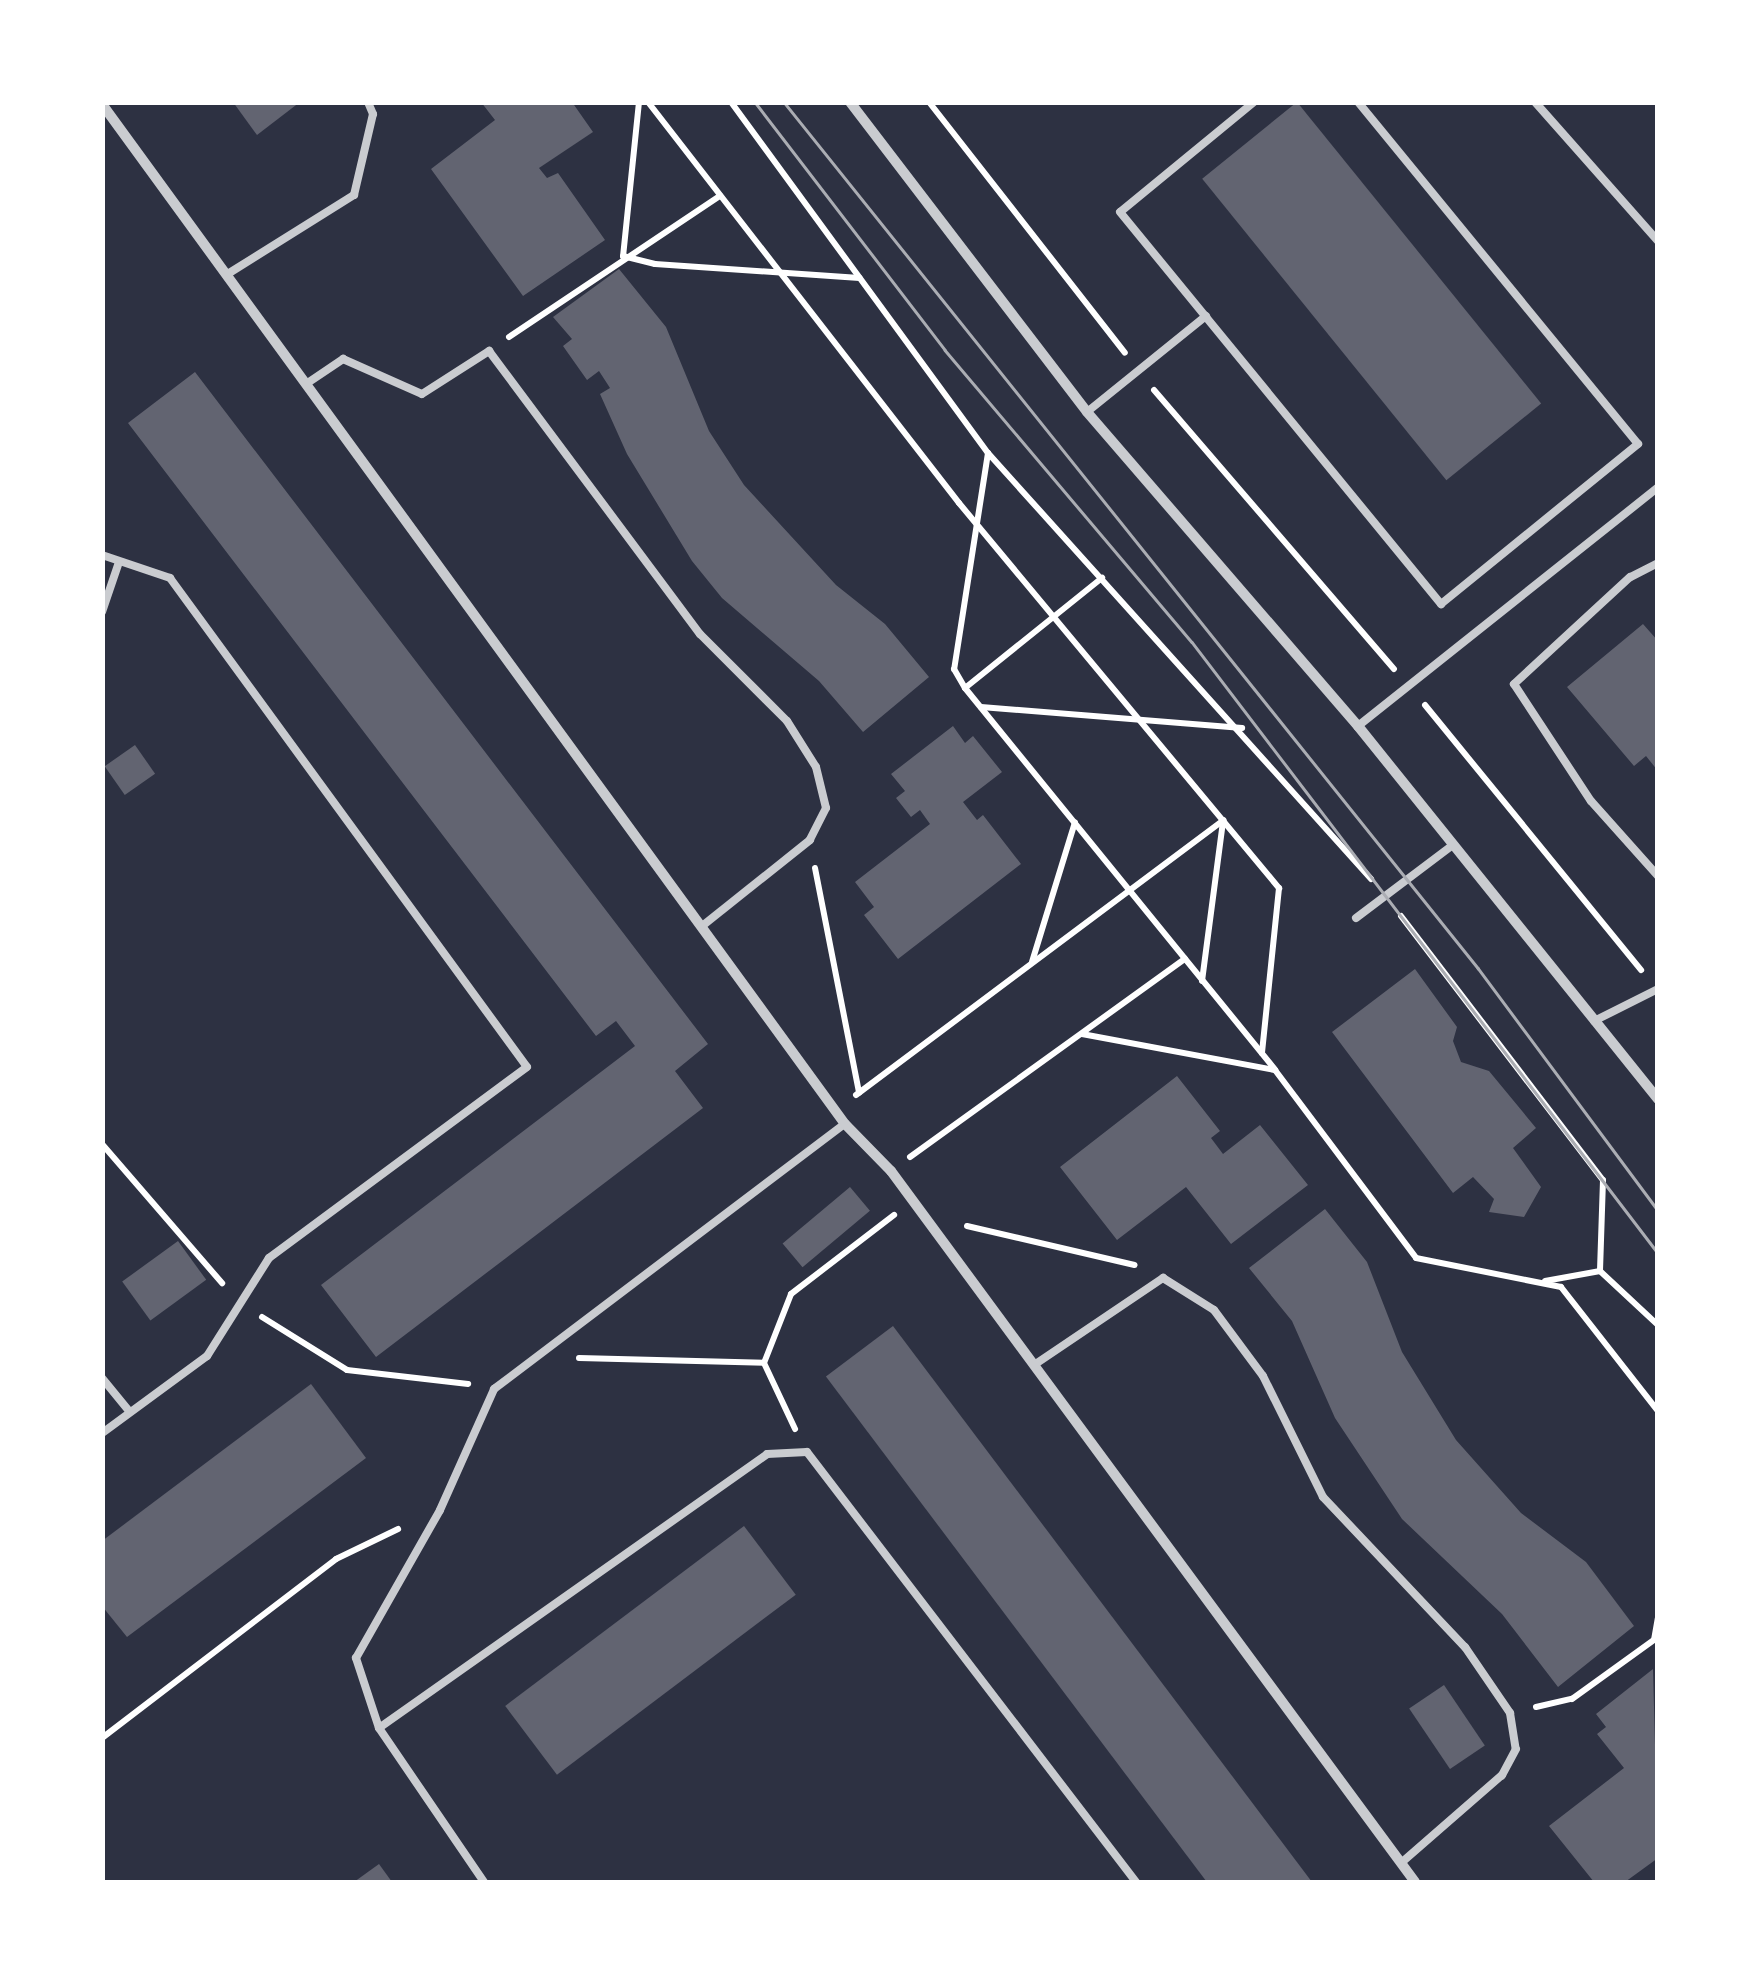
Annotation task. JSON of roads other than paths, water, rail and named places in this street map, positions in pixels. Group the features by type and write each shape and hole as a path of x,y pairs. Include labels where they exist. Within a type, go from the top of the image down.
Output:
{"street":[{"path":"850,102 1088,412 1358,726 1658,1099"},
{"path":"104,110 835,1111 914,1201 1416,1882"}],"lane":[{"path":"226,275 354,195 373,114 368,102"},
{"path":"1254,102 1120,212 1441,604 1638,444 1358,102"},
{"path":"1535,102 1658,241"},
{"path":"1088,412 1206,316"},
{"path":"306,384 343,359 422,394 489,351 700,634 787,721 816,766 826,808 810,840 701,928"},
{"path":"1358,726 1658,487"},
{"path":"102,554 170,578 527,1067 269,1258 206,1356 102,1432"},
{"path":"102,612 119,562"},
{"path":"1658,563 1630,578 1514,684 1590,801 1658,876"},
{"path":"1356,918 1453,844"},
{"path":"1594,1020 1657,989"},
{"path":"484,1882 379,1728 356,1658 440,1510 494,1389 845,1124"},
{"path":"1034,1365 1163,1278 1214,1310 1263,1376 1324,1496 1465,1648 1510,1713 1516,1749 1502,1775 1401,1862"},
{"path":"102,1378 129,1411"},
{"path":"379,1728 767,1454 807,1452 1136,1882"}],"tram line":[{"path":"755,102 945,350 1192,642 1658,1253"},
{"path":"784,102 1478,968 1658,1210"}]}
